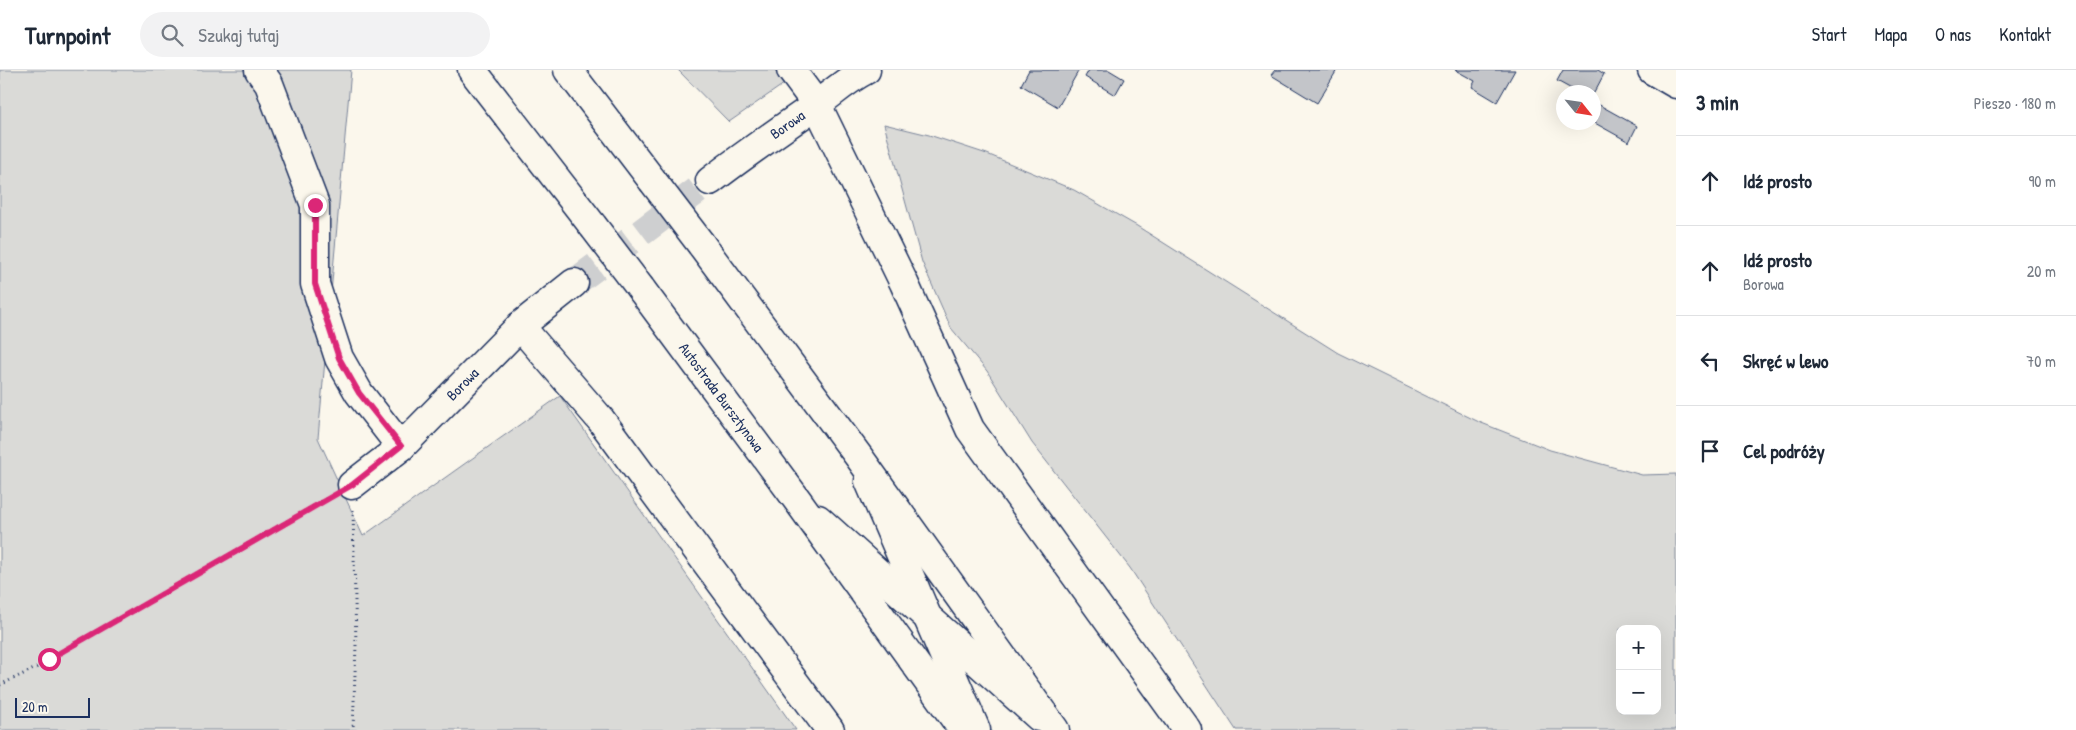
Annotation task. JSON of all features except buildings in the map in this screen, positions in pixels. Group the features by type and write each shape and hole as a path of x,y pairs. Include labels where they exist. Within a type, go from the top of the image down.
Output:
{"main road":[{"path":"259,70 269,84 315,205 315,284 339,358 359,393 401,446"},
{"name":"Autostrada Bursztynowa","path":"472,70 640,289 798,501 963,730"},
{"path":"568,70 701,244 859,457 1054,730"},
{"path":"791,70 817,104 904,283 970,429 1187,730"},
{"name":"Borowa","path":"710,180 768,136 866,70"},
{"path":"1652,70 1676,84"},
{"name":"Borowa","path":"352,485 401,446 520,326 574,283"},
{"path":"520,326 601,420 830,730"},
{"path":"859,457 976,730"},
{"path":"798,501 1054,730"}],"path":[{"path":"0,685 38,667 352,485 356,645 353,730"}],"shaded area":[{"path":"0,70 351,70 318,438 363,536 560,396 796,730 0,730"},
{"path":"678,70 804,70 729,122"},
{"path":"884,124 929,135 987,154 1074,190 1137,226 1338,353 1479,422 1550,450 1642,475 1676,474 1676,730 1236,730 1130,568 1032,443 987,371 951,328 922,262"}],"tunnel":[{"path":"574,283 710,181"}],"route":[{"path":"49,659 352,485 401,446 359,393 339,358 315,284 315,205"}]}
